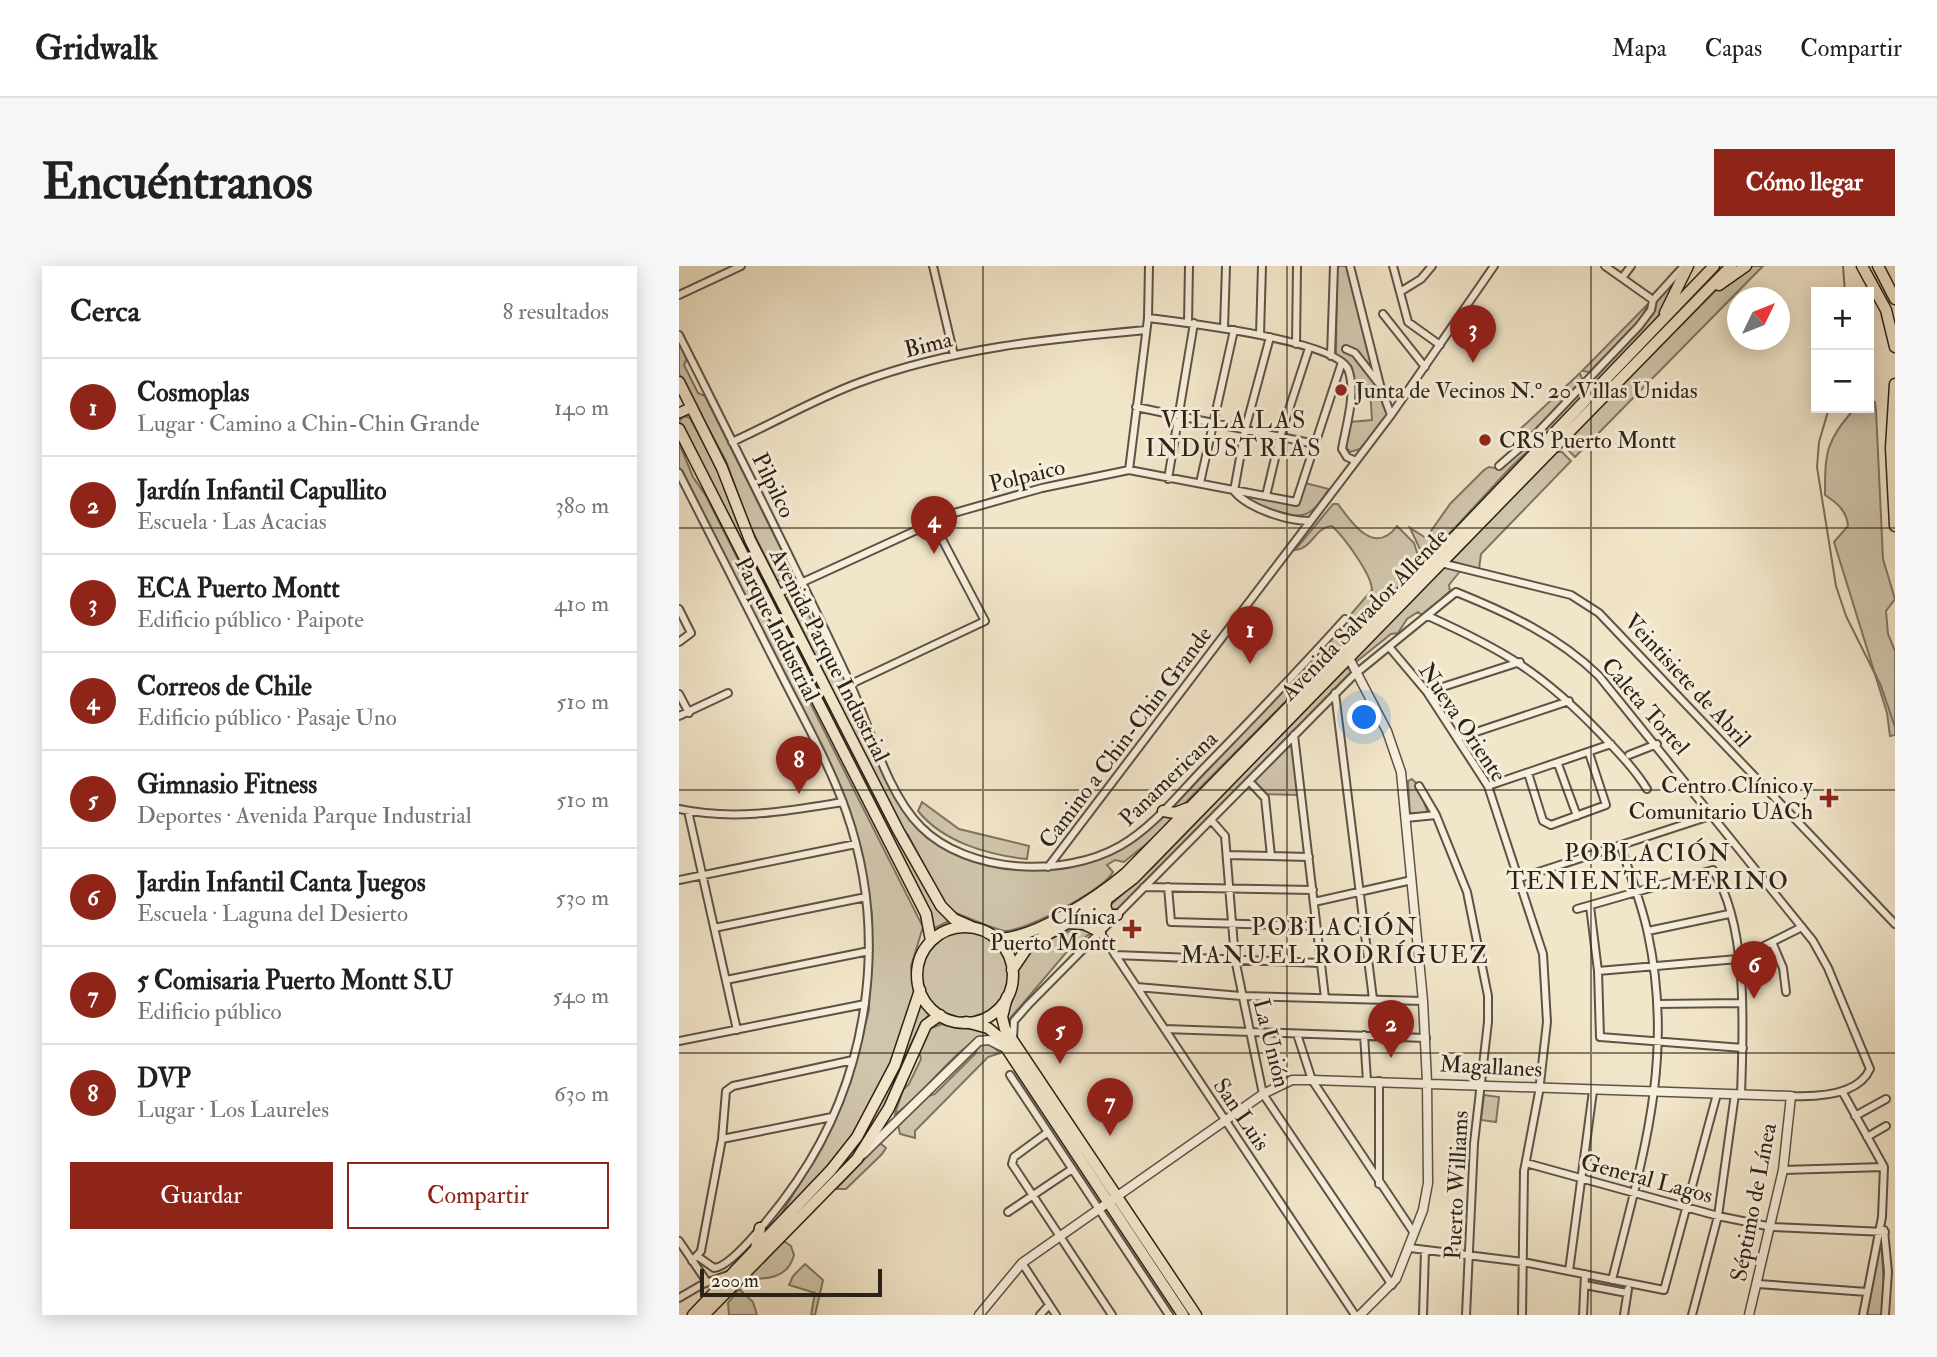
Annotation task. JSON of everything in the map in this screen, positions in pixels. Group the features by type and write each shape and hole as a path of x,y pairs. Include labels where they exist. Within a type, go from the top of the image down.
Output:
{"main road":[{"path":"1654,329 1686,266"},
{"name":"Avenida Salvador Allende","path":"995,938 1020,936 1097,895 1126,873 1714,266"},
{"name":"Avenida Salvador Allende","path":"1012,970 1025,948 1117,893 1731,266"},
{"path":"1693,304 1747,266"},
{"path":"1862,266 1886,310 1895,347"},
{"path":"1878,266 1895,299"},
{"name":"Avenida Parque Industrial","path":"679,382 722,468 750,540 878,793 938,901 954,919 972,927"},
{"path":"1895,384 1891,448 1895,526"},
{"path":"679,413 692,407"},
{"name":"Avenida Parque Industrial","path":"679,429 926,914 931,941"},
{"path":"751,573 763,586 779,593"},
{"path":"1163,811 1179,812 1192,807"},
{"path":"1100,932 1099,916 1117,893"},
{"path":"1105,905 1108,915 1117,915"},
{"path":"1067,923 1084,924 1100,932"},
{"path":"693,1315 831,1170 861,1131 895,1065 920,990 918,964 931,941 950,929 972,927 995,938 1007,952 1012,970 1002,1017 1011,1047 1045,1107 1058,1113"},
{"path":"920,990 940,1015 992,1030 1011,1047 1058,1113 1114,1200 1183,1315"},
{"path":"966,1022 990,1016 1007,997"},
{"path":"705,1315 857,1160 889,1108 925,1027 940,1015"},
{"path":"1114,1200 1196,1315"},
{"path":"755,1248 760,1228"},
{"path":"718,1301 721,1315"}],"street":[{"path":"679,295 741,266"},
{"path":"933,266 954,355"},
{"path":"1129,470 1148,318 1149,266"},
{"path":"1168,479 1191,323 1189,266"},
{"path":"1224,328 1226,266"},
{"path":"1260,335 1262,266"},
{"path":"1296,344 1297,266"},
{"path":"1331,356 1334,266"},
{"path":"1350,266 1380,385 1391,415"},
{"path":"1393,266 1408,322 1440,345"},
{"path":"1400,292 1421,279 1432,266"},
{"name":"Camino a Chin-Chin Grande","path":"1048,867 1391,415 1494,266"},
{"path":"1605,266 1653,300"},
{"path":"1622,278 1631,266"},
{"path":"1499,466 1538,432 1639,326 1651,310 1653,300 1686,266"},
{"path":"1383,314 1425,367"},
{"path":"1148,318 1270,337 1342,362 1349,372 1350,397 1342,449 1347,457 1356,461"},
{"name":"Bima","path":"732,442 858,383 954,355 1046,339 1146,330"},
{"path":"1200,483 1234,330"},
{"name":"Pilpilco","path":"679,335 802,582 851,684 869,729"},
{"path":"1270,337 1245,429 1234,489 1247,502 1267,510 1310,520"},
{"path":"1266,496 1280,437 1308,348"},
{"path":"1346,349 1355,353 1380,385"},
{"path":"1136,407 1315,444 1342,362"},
{"name":"Polpaico","path":"779,593 933,522 1042,488 1129,470 1234,489 1291,503 1297,500 1315,444"},
{"name":"Parque Industrial","path":"679,473 814,738 842,802 856,844 866,897 869,951 865,1004 853,1060 832,1117 799,1179 760,1228 722,1266 712,1268 694,1259"},
{"path":"851,684 985,621 933,522"},
{"name":"Veintisiete de Abril","path":"1441,563 1571,596 1599,612 1895,924"},
{"name":"Caleta Tortel","path":"1389,648 1456,592 1536,628 1594,671 1657,744 1802,927 1828,968 1868,1060 1870,1069 1867,1075"},
{"path":"679,609 691,633 679,642"},
{"path":"1428,616 1520,662 1569,701 1611,744 1647,789"},
{"name":"Panamericana","path":"869,729 901,802 927,833 947,846 988,860 1019,866 1048,867 1081,862 1114,849 1140,833 1345,619"},
{"path":"857,1160 979,1041 989,1040 1011,1047 1014,1021 1335,693 1389,648"},
{"name":"Nueva Oriente","path":"1389,648 1427,692 1488,786 1543,954 1546,1022 1539,1089 1526,1163 1522,1315"},
{"path":"1349,658 1397,756 1412,880 1426,1038 1427,1082 1428,1183 1415,1234 1392,1285 1358,1315"},
{"path":"1427,692 1520,662"},
{"path":"679,716 728,693"},
{"path":"1335,693 1362,891 1373,999"},
{"path":"679,694 688,713"},
{"path":"1458,738 1569,701"},
{"path":"1294,735 1325,998"},
{"path":"1488,786 1611,744"},
{"path":"1629,755 1657,744"},
{"path":"1528,773 1546,825 1577,816 1606,805 1589,753"},
{"path":"1558,764 1577,816"},
{"path":"1249,782 1265,798 1271,856"},
{"name":"Puerto Williams","path":"1419,786 1436,815 1465,884 1488,988 1488,1022 1480,1085 1467,1315"},
{"path":"679,809 768,815 842,802"},
{"path":"688,811 737,1030"},
{"path":"1406,818 1436,815"},
{"path":"1520,878 1713,815"},
{"name":"La Unión","path":"1211,820 1225,836 1235,959 1263,1094 1392,1285"},
{"path":"679,880 856,844"},
{"path":"1612,1280 1656,1092 1660,1044 1648,930 1621,847"},
{"path":"1227,855 1309,857"},
{"path":"1577,909 1635,894 1710,869 1714,871 1729,914 1738,959 1743,1048 1718,1216 1692,1315"},
{"path":"1314,902 1412,880"},
{"path":"1144,887 1313,890"},
{"path":"1168,887 1171,922 1316,926"},
{"path":"714,928 866,897"},
{"path":"1590,906 1598,971 1599,1037 1660,1044 1743,1048"},
{"path":"1648,930 1729,914"},
{"path":"1598,971 1738,959 1802,927"},
{"name":"San Luis","path":"1100,932 1358,1315"},
{"path":"1772,942 1783,968 1786,992"},
{"path":"726,979 869,951"},
{"path":"1115,955 1320,963"},
{"path":"1137,987 1241,996 1423,1001"},
{"path":"1657,1004 1742,1003"},
{"path":"679,1041 865,1004"},
{"path":"1165,1029 1426,1038"},
{"path":"1297,1034 1312,1080 1379,1184 1415,1234"},
{"path":"1364,1035 1367,1081"},
{"path":"694,1259 722,1139 725,1094 730,1087 853,1060"},
{"path":"1010,1075 1169,1315"},
{"name":"Magallanes","path":"979,1315 1022,1263 1263,1094 1292,1080 1831,1096 1867,1075"},
{"path":"1379,1081 1379,1184"},
{"path":"1569,1271 1593,1091"},
{"path":"1842,1091 1884,1167 1881,1231 1863,1315"},
{"path":"1410,1248 1523,1262 1664,1290 1717,1094"},
{"name":"Séptimo de Línea","path":"1749,1315 1772,1227 1783,1170 1791,1096"},
{"path":"1855,1116 1886,1099"},
{"path":"722,1139 832,1117"},
{"path":"1867,1137 1886,1126"},
{"path":"1048,1132 1014,1157 1013,1164 1112,1315"},
{"name":"General Lagos","path":"1526,1163 1687,1208 1772,1227 1881,1231"},
{"path":"1783,1170 1884,1167"},
{"path":"1008,1213 1072,1169"},
{"path":"1881,1231 1888,1272 1885,1315"},
{"path":"679,1241 694,1259 707,1282"},
{"path":"1423,1315 1425,1251"},
{"path":"1022,1263 1056,1315"},
{"path":"1583,1315 1585,1274"},
{"path":"679,1298 707,1282 730,1275"},
{"path":"1623,1315 1629,1284"},
{"path":"1758,1284 1867,1292"},
{"path":"1585,1285 1627,1293"},
{"path":"1040,1315 1049,1305"}],"shaded area":[{"path":"1337,266 1348,266 1388,414 1360,449 1350,452 1346,447 1350,422 1372,420 1370,390 1354,386 1351,366 1336,354"},
{"path":"1752,266 1763,266 1742,287 1727,287 1727,303 1575,457 1566,448 1566,441 1715,291"},
{"path":"1680,273 1663,311 1603,379 1510,468 1425,560 1410,528 1426,538 1450,504 1484,470 1489,467 1501,469 1595,377"},
{"path":"1649,303 1641,319 1590,372 1582,371"},
{"path":"679,343 687,358 684,365 698,393 705,396 791,569 792,576 787,582 777,580 749,524 726,461 679,374"},
{"path":"1580,373 1582,379 1578,387 1522,443 1514,435"},
{"path":"1875,402 1883,559 1895,599 1886,611 1888,634 1895,651 1895,735 1890,736 1887,713 1834,542 1848,526 1846,516 1834,501 1825,495 1829,447 1851,413 1874,413"},
{"path":"684,416 690,418 718,470 770,587 765,585 679,421"},
{"path":"679,443 693,477 706,496 923,927 911,966 914,993 894,1058 864,1118 837,1158 759,1240 781,1214 822,1148 851,1081 869,1010 872,915 862,854 834,771 679,467"},
{"path":"1556,452 1562,452 1571,461 1481,554 1479,569 1451,561"},
{"path":"1305,483 1329,489 1313,510 1300,515 1271,509 1251,501 1239,492 1298,503"},
{"path":"1333,504 1338,504 1357,528 1372,537 1380,538 1397,526 1414,543 1421,565 1180,808 1171,809 1300,673 1372,590 1363,566 1332,526 1321,530 1306,546 1295,550"},
{"path":"1444,567 1461,570 1449,585 1450,591 1423,616 1418,612 1407,619 1398,633 1391,634 1356,662 1355,658"},
{"path":"802,591 809,606 806,609 836,674 844,677 901,807 916,826 933,839 963,853 1003,865 1053,870 1097,859 1119,848 1163,815 1176,815 1161,832 1124,862 1115,860 1107,865 1113,872 1095,889 1030,924 1006,931 947,908 908,835 899,825 787,598 792,592"},
{"path":"765,592 775,596 905,853 937,907 951,920 933,929"},
{"path":"1347,667 1351,672 1114,913 1107,908 1152,868"},
{"path":"1288,745 1293,748 1298,795 1265,794 1253,782"},
{"path":"1412,779 1417,784 1428,813 1410,813 1408,781"},
{"path":"922,802 959,829 1029,846 1027,859 982,850 953,839 928,822 918,811"},
{"path":"1078,928 1091,933 1070,948 1007,1022 1008,1010 1016,991 1018,969 1027,952 1042,942"},
{"path":"965,930 982,934 996,943 1005,957 1009,974 1005,991 996,1005 982,1014 965,1018 948,1014 934,1005 925,991 921,974 925,957 934,943 948,934"},
{"path":"920,1003 929,1015 917,1031 885,1106 871,1131 810,1205 719,1295 868,1125 888,1089"},
{"path":"942,1024 974,1029 992,1037 981,1038 957,1055 895,1114 903,1090 909,1084 921,1059 919,1050 929,1029"},
{"path":"988,1042 1000,1053 988,1057 915,1131 915,1138 900,1134 898,1125 926,1097 935,1094 975,1054 979,1045"},
{"path":"1484,1095 1499,1097 1496,1122 1481,1120"},
{"path":"880,1143 886,1148 882,1154 846,1189 836,1189"},
{"path":"1881,1232 1884,1288 1882,1315 1866,1315"},
{"path":"784,1241 791,1246 794,1255 787,1269 768,1278 745,1278"},
{"path":"805,1264 823,1280 815,1315 811,1315 815,1293 789,1285 793,1276"},
{"path":"739,1289 753,1302 757,1315 729,1315 728,1303"}],"waterway":[{"path":"1843,266 1845,287"},
{"path":"1828,413 1819,442 1817,467 1836,586 1846,616 1881,686 1895,727"}],"place":[{"name":"ECA Puerto Montt","path":"1473,363"},
{"name":"Junta de Vecinos N.º 20 Villas Unidas","path":"1341,390"},
{"name":"CRS Puerto Montt","path":"1485,440"},
{"name":"Correos de Chile","path":"934,554"},
{"name":"Cosmoplas","path":"1250,664"},
{"name":"DVP","path":"799,794"},
{"name":"Centro Clínico y Comunitario UACh","path":"1829,798"},
{"name":"Clínica Puerto Montt","path":"1132,929"},
{"name":"Jardin Infantil Canta Juegos","path":"1754,999"},
{"name":"Jardín Infantil Capullito","path":"1391,1058"},
{"name":"Gimnasio Fitness","path":"1060,1064"},
{"name":"5 Comisaria Puerto Montt S.U","path":"1110,1136"}],"district":[{"name":"VILLA LAS INDUSTRIAS","path":"1234,434"},
{"name":"POBLACIÓN TENIENTE MERINO","path":"1648,867"},
{"name":"POBLACIÓN MANUEL RODRÍGUEZ","path":"1335,941"}]}
